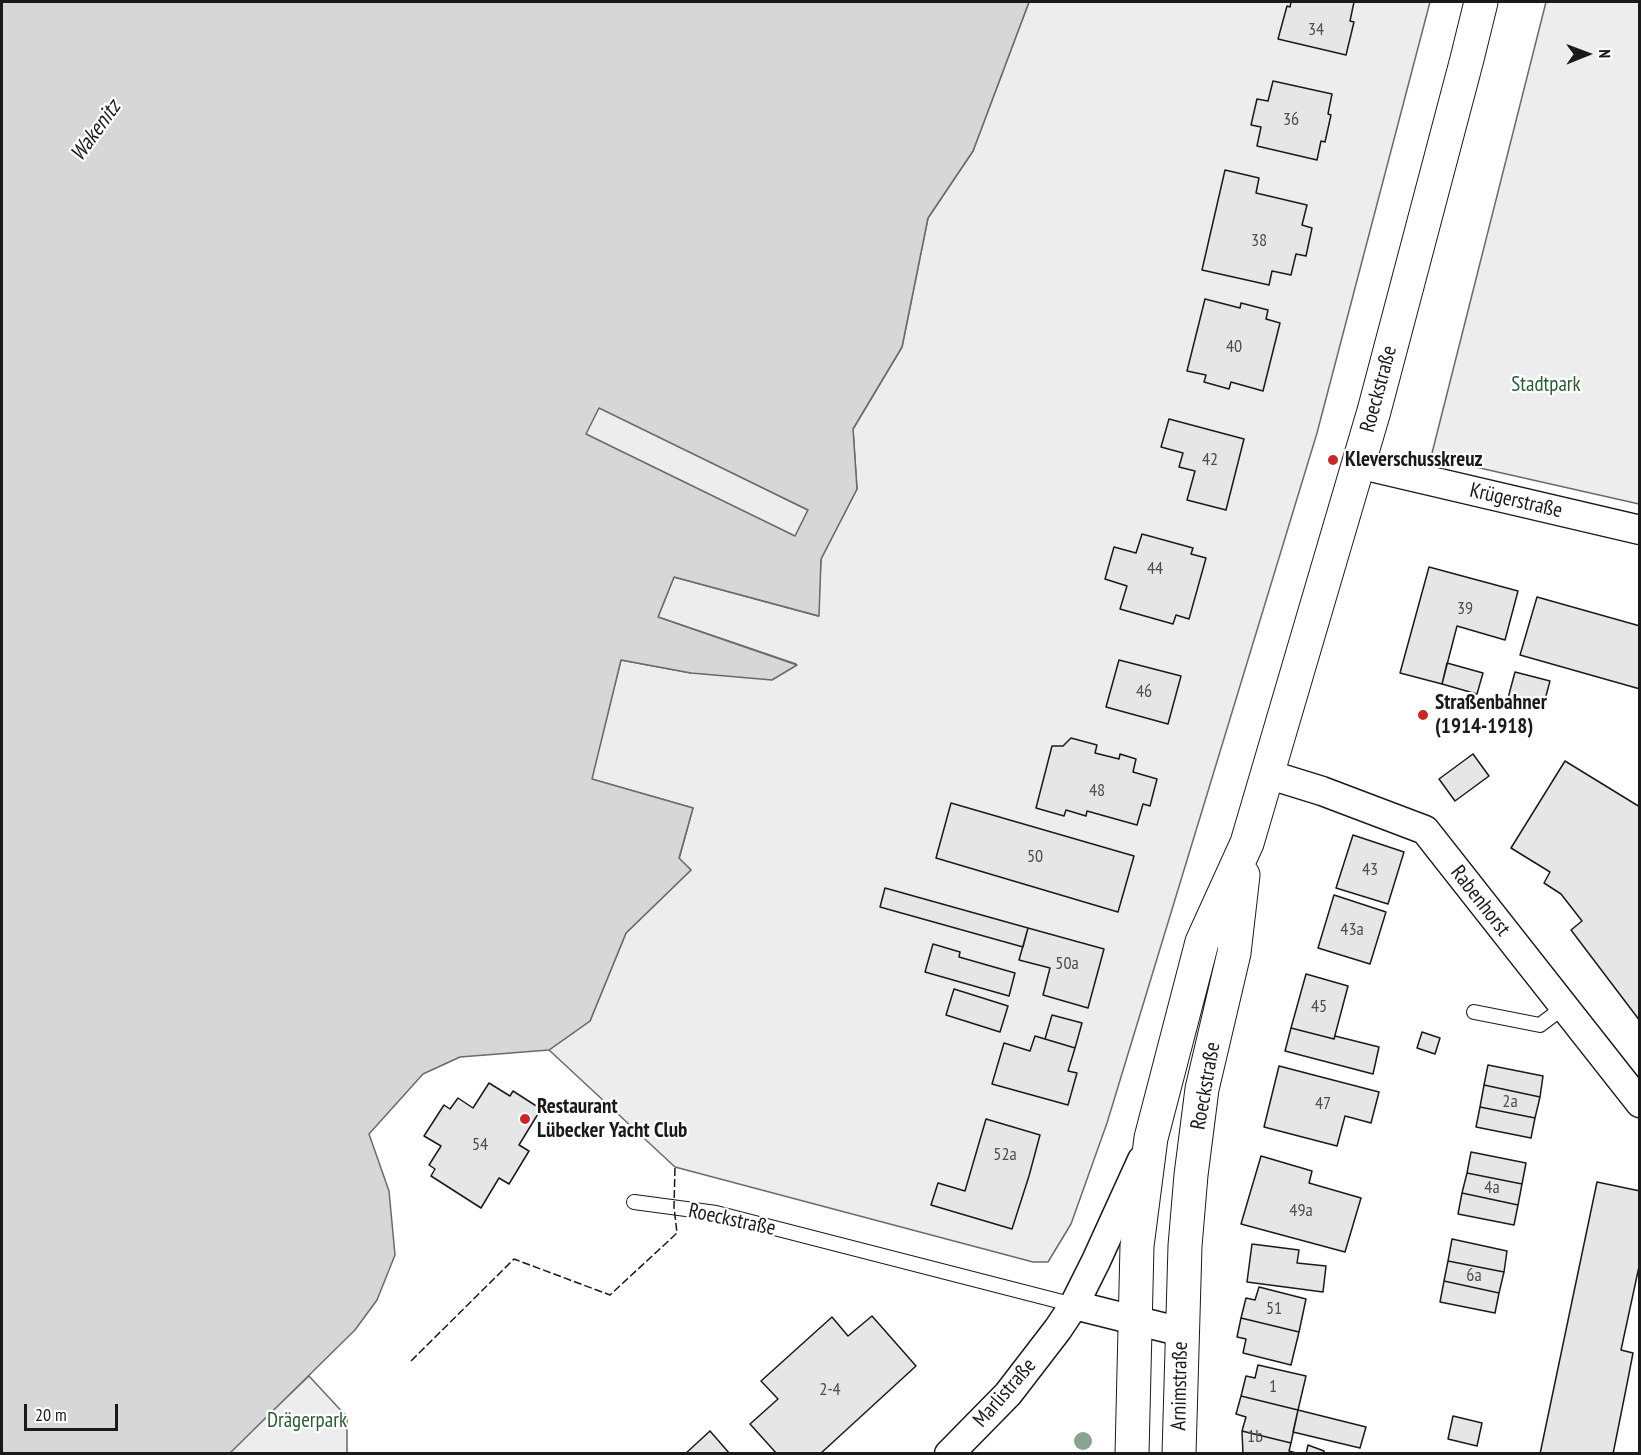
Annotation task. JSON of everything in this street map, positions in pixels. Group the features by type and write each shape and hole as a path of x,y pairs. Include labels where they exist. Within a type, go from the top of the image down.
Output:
{"main road":[{"name":"Roeckstraße","path":"1134,1320 1137,1246 1151,1138 1202,942 1247,843 1358,464 1467,59 1480,2"},
{"name":"Roeckstraße","path":"1182,1332 1185,1246 1201,1099 1234,953 1247,843"},
{"path":"1132,1454 1134,1320"},
{"name":"Arnimstraße","path":"1179,1454 1182,1332"}],"street":[{"name":"Krügerstraße","path":"1358,464 1640,530"},
{"name":"Rabenhorst","path":"1267,774 1322,791 1425,830 1640,1102"},
{"name":"Roeckstraße","path":"1058,1329 1074,1305 1124,1204 1151,1138"},
{"name":"Arnimstraße","path":"1074,1305 1182,1332"},
{"name":"Marlistraße","path":"949,1454 1008,1394 1058,1329"}],"lane":[{"path":"1474,1012 1540,1025 1564,1006"},
{"name":"Roeckstraße","path":"634,1202 716,1213 1074,1305"}],"green space":[{"path":"1029,2 1430,2 1317,433 1107,1123 1071,1224 1048,1262 1033,1262 675,1167 549,1050 590,1021 626,933 691,870 679,859 693,808 591,779 621,660 691,673 796,664 658,617 674,577 818,616 821,559 857,489 853,429 902,347 928,218 973,151"},
{"name":"Stadtpark","path":"1546,2 1639,2 1639,504 1431,457"},
{"path":"599,407 808,510 795,537 585,434"},
{"name":"Drägerpark","path":"309,1376 347,1417 347,1453 227,1454"}],"water":[{"name":"Wakenitz","path":"2,2 1029,2 973,151 928,218 902,347 853,429 857,489 821,559 819,616 674,577 658,617 797,665 772,680 691,673 621,660 592,779 693,808 679,858 691,870 626,933 590,1021 549,1050 460,1057 423,1074 369,1134 389,1191 395,1255 377,1300 355,1330 230,1453 2,1453","holes":["599,408 808,510 795,536 586,434"]}],"building":[{"path":"1291,2 1354,2 1350,21 1354,22 1346,55 1278,39 1287,6 1290,7"},
{"path":"1273,81 1332,94 1328,114 1331,115 1325,142 1321,141 1317,160 1257,146 1261,127 1251,125 1257,99 1268,101"},
{"path":"1225,170 1259,178 1256,193 1307,205 1302,225 1312,228 1306,256 1296,254 1291,275 1272,271 1269,285 1202,270"},
{"path":"1205,299 1240,308 1241,303 1268,310 1266,319 1280,323 1263,391 1231,382 1229,389 1204,382 1206,375 1187,371"},
{"path":"1169,419 1244,439 1226,510 1187,500 1195,471 1179,467 1183,453 1161,447"},
{"path":"1142,534 1193,548 1191,554 1206,558 1189,619 1176,615 1173,624 1120,609 1127,586 1105,579 1114,547 1136,553"},
{"path":"1429,567 1518,591 1505,640 1457,626 1442,684 1400,673"},
{"path":"1537,597 1640,626 1640,689 1520,655"},
{"path":"1119,660 1181,676 1168,724 1106,707"},
{"path":"1447,663 1483,673 1477,694 1442,684"},
{"path":"1515,672 1550,681 1543,707 1508,698"},
{"path":"1071,738 1097,745 1095,753 1119,759 1120,754 1136,759 1133,772 1157,779 1150,806 1143,804 1137,825 1087,811 1086,816 1066,810 1064,816 1036,808 1052,746 1063,746"},
{"path":"1473,754 1489,776 1455,801 1439,779"},
{"path":"1565,761 1640,807 1640,1021 1571,930 1582,921 1561,894 1544,883 1550,872 1511,848"},
{"path":"951,803 1134,856 1118,912 936,858"},
{"path":"1353,835 1404,852 1388,904 1336,888"},
{"path":"885,888 1028,928 1023,947 880,907"},
{"path":"1334,895 1386,912 1370,964 1318,948"},
{"path":"1028,928 1104,949 1088,1008 1043,995 1050,968 1019,960"},
{"path":"933,944 960,952 959,957 1015,973 1009,996 925,972"},
{"path":"1306,974 1348,986 1334,1039 1291,1028"},
{"path":"954,989 1008,1006 1000,1032 946,1015"},
{"path":"1052,1015 1082,1023 1075,1048 1045,1039"},
{"path":"1291,1028 1379,1047 1373,1074 1285,1051"},
{"path":"1422,1032 1440,1038 1435,1054 1417,1048"},
{"path":"1035,1036 1075,1048 1068,1071 1077,1073 1068,1105 992,1084 1004,1043 1030,1051"},
{"path":"1488,1065 1543,1076 1540,1097 1484,1085"},
{"path":"1279,1066 1379,1092 1371,1123 1345,1116 1337,1146 1264,1127"},
{"path":"489,1083 510,1096 513,1091 541,1109 519,1145 529,1151 509,1184 499,1178 481,1208 431,1176 435,1169 429,1165 441,1146 424,1136 444,1105 450,1109 458,1098 473,1108"},
{"path":"1484,1085 1540,1097 1535,1118 1480,1107"},
{"path":"1480,1107 1535,1118 1531,1138 1476,1127"},
{"path":"986,1119 1040,1135 1012,1229 931,1205 938,1183 965,1191"},
{"path":"1471,1152 1526,1163 1522,1184 1467,1173"},
{"path":"1261,1156 1312,1171 1309,1183 1361,1198 1345,1252 1241,1224"},
{"path":"1467,1173 1522,1184 1518,1205 1462,1193"},
{"path":"1597,1182 1640,1191 1640,1262 1621,1350 1633,1353 1613,1454 1540,1454"},
{"path":"1462,1193 1518,1205 1514,1225 1458,1214"},
{"path":"1452,1239 1507,1251 1504,1272 1448,1261"},
{"path":"1252,1244 1299,1250 1297,1263 1326,1266 1323,1292 1247,1282"},
{"path":"1448,1261 1504,1272 1499,1293 1444,1281"},
{"path":"1444,1281 1499,1293 1495,1313 1440,1302"},
{"path":"1259,1287 1306,1299 1299,1332 1241,1318 1246,1298 1255,1300"},
{"path":"872,1316 916,1366 820,1454 777,1454 750,1424 778,1399 761,1381 832,1317 848,1336"},
{"path":"1241,1318 1299,1332 1291,1365 1243,1353 1246,1339 1237,1337"},
{"path":"1258,1365 1306,1376 1298,1410 1241,1396 1246,1376 1255,1378"},
{"path":"1241,1396 1298,1410 1291,1443 1242,1431 1246,1417 1236,1414"},
{"path":"1298,1410 1366,1427 1360,1448 1293,1432"},
{"path":"1453,1416 1482,1423 1477,1446 1448,1439"},
{"path":"710,1431 730,1454 685,1454"},
{"path":"1242,1431 1291,1443 1289,1451 1300,1454 1243,1454"},
{"path":"1308,1445 1324,1451 1324,1454 1306,1454"}],"fence":[{"path":"411,1361 514,1259 610,1295 677,1233 674,1207 675,1167"}],"place":[{"name":"Kleverschusskreuz","path":"1333,460"},
{"name":"Straßenbahner (1914-1918)","path":"1423,715"},
{"name":"Restaurant Lübecker Yacht Club","path":"525,1119"}]}
